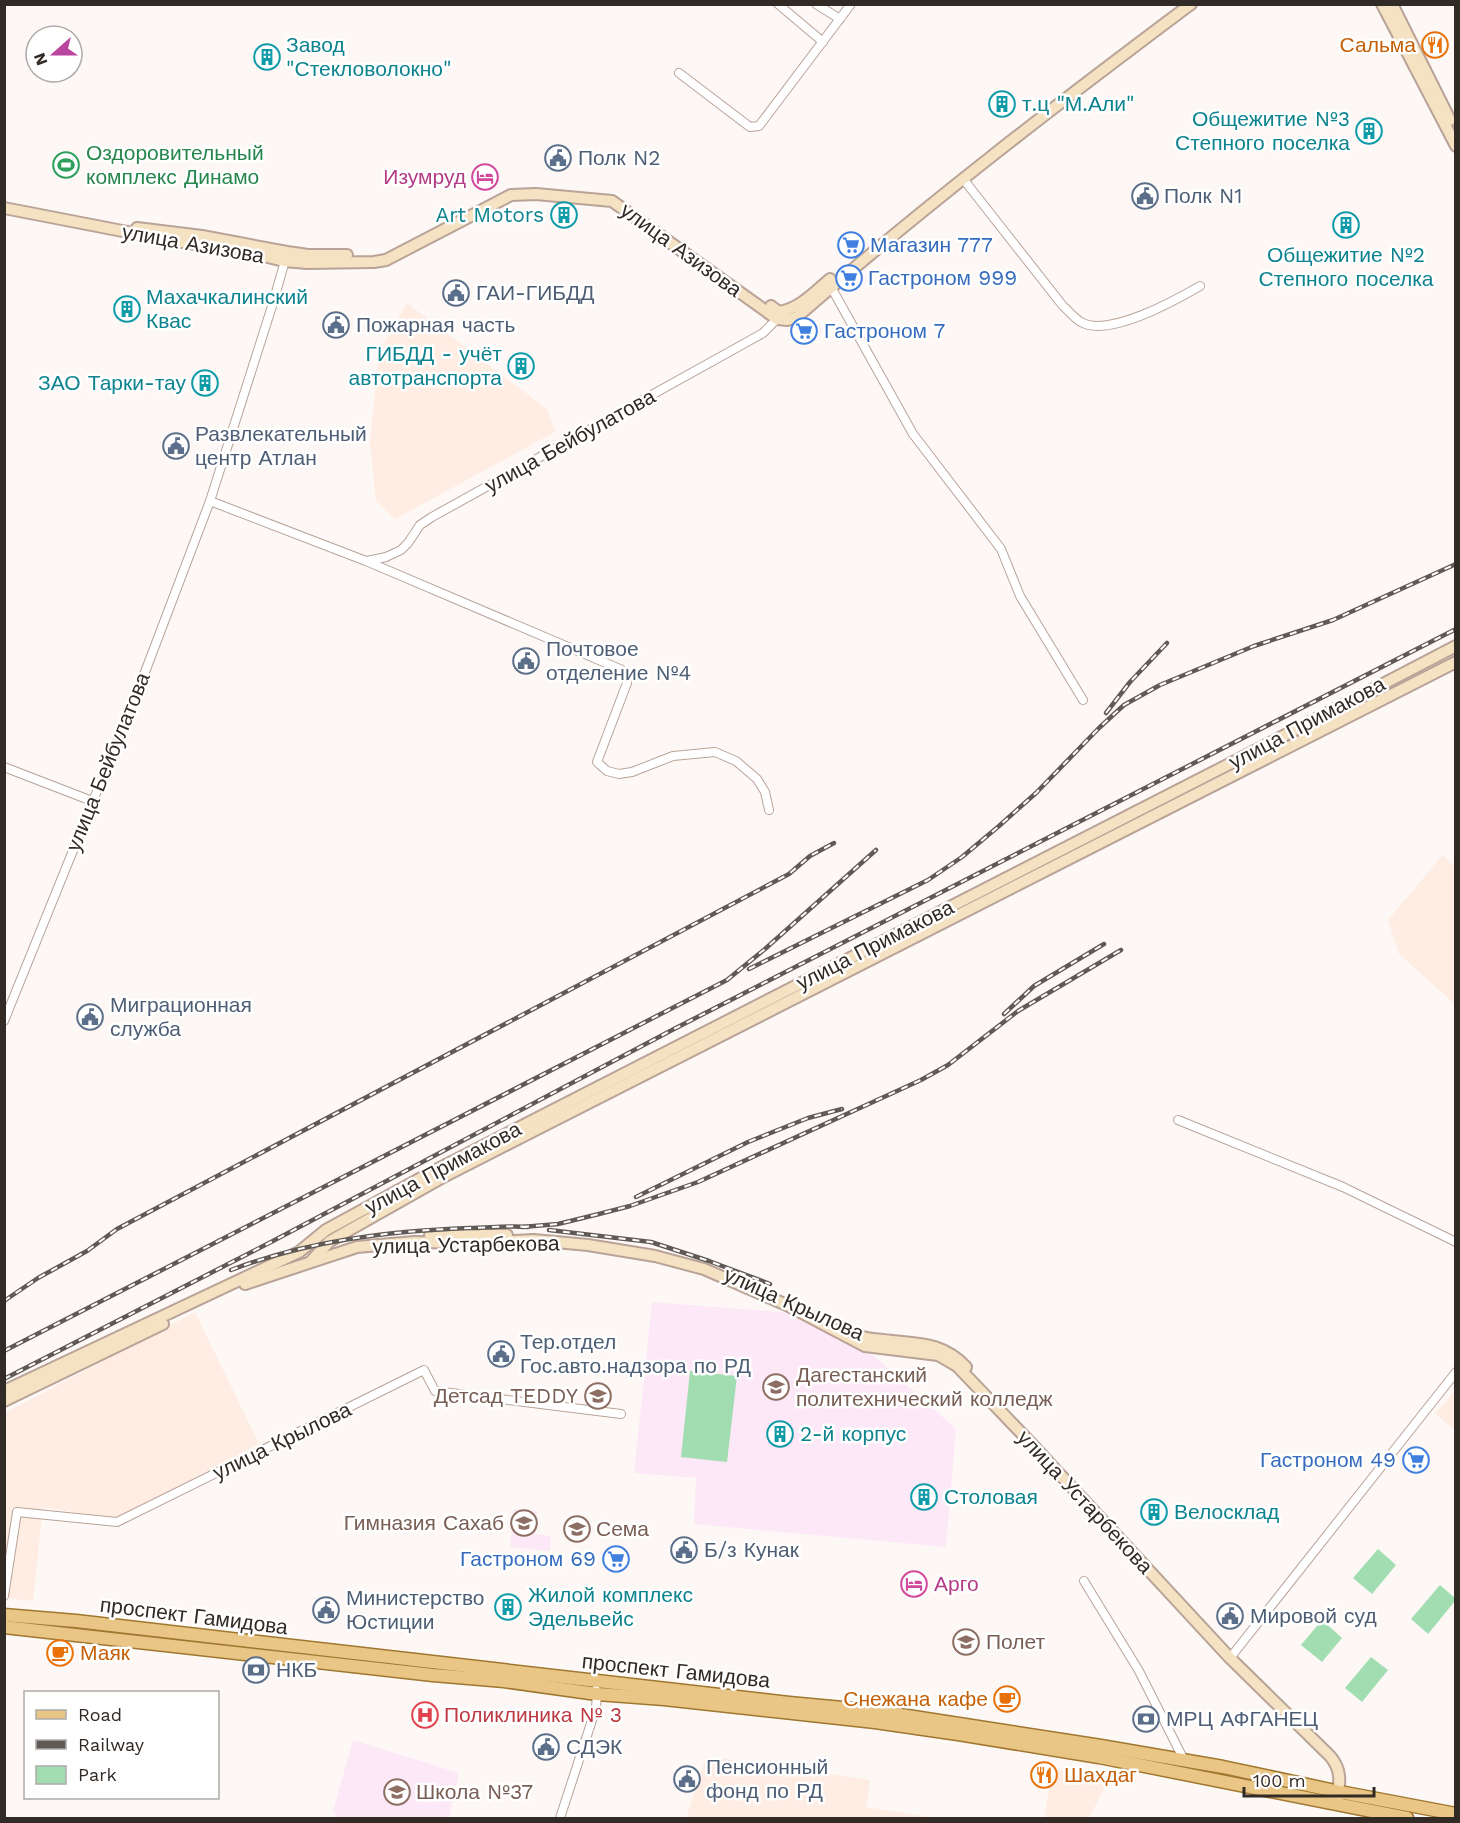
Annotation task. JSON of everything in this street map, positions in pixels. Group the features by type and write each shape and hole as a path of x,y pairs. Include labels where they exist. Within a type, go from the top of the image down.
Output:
{"main road":[{"name":"улица Азизова","path":"4,208 174,241 286,257 371,256 391,251 507,191 539,188 615,196 779,312 787,311 808,297 1070,87 1179,4"},
{"path":"777,319 787,320 797,317 881,244 1191,4"},
{"path":"1382,4 1455,146"},
{"path":"1392,4 1455,131"},
{"name":"улица Азизова","path":"4,201 116,225 212,238 307,263 386,260 511,195 536,194 612,201 777,319"},
{"name":"улица Примакова","path":"305,1248 326,1230 447,1164 1230,764 1455,646"},
{"name":"улица Примакова","path":"332,1243 446,1176 556,1118 1455,662"},
{"name":"улица Крылова","path":"305,1248 332,1243 415,1236 473,1234 533,1236 625,1244 706,1265 771,1292 860,1337 936,1346 955,1356 1230,1657 1333,1755 1342,1778 1338,1798"},
{"name":"улица Устарбекова","path":"4,1401 246,1284 357,1247 414,1242 474,1243 534,1240 630,1251 704,1269 789,1306 865,1346 938,1355 957,1366 1230,1657"},
{"path":"4,1391 305,1248 310,1262 332,1243"},
{"name":"проспект Гамидова","path":"4,1615 76,1628 433,1674 597,1694 875,1722 1338,1798 1455,1814"},
{"name":"проспект Гамидова","path":"4,1627 76,1628 626,1683 875,1711 1184,1760 1338,1798 1407,1818"}],"street":[{"path":"778,4 823,42"},
{"path":"816,4 840,20"},
{"path":"679,73 750,127 759,126 851,4"},
{"path":"964,180 1063,306 1081,322 1088,325 1103,325 1135,318 1200,286"},
{"name":"улица Бейбулатова","path":"4,1021 142,680 210,501 286,257"},
{"path":"831,287 913,434 1001,549 1020,596 1083,699"},
{"name":"улица Бейбулатова","path":"366,561 396,553 408,543 420,525 763,333 777,319"},
{"path":"210,501 366,561 620,669 627,675 627,683 597,762 607,771 618,774 632,772 673,756 715,752 736,761 757,779 765,792 769,810"},
{"path":"4,767 92,801"},
{"path":"1178,1120 1343,1187 1455,1242"},
{"name":"улица Крылова","path":"4,1596 17,1512 117,1522 424,1370 435,1391 621,1414"},
{"path":"1230,1657 1455,1372"},
{"path":"1084,1581 1138,1671 1184,1760"},
{"path":"560,1818 596,1708 597,1694 591,1681"}],"shaded area":[{"path":"407,303 547,409 555,432 395,519 376,501 370,443 379,353"},
{"path":"1443,855 1455,868 1455,1004 1399,954 1388,920"},
{"name":"Дагестанский политехнический колледж","path":"652,1302 794,1313 862,1345 956,1429 946,1547 694,1524 696,1478 634,1473"},
{"path":"195,1312 259,1444 114,1519 43,1507 33,1601 5,1598 5,1413"},
{"path":"1455,1390 1455,1430 1435,1414"},
{"name":"Гимназия Сахаб","path":"514,1509 537,1511 535,1534 551,1536 550,1551 510,1547"},
{"name":"Школа №37","path":"353,1740 459,1773 449,1818 338,1818 333,1811"},
{"path":"706,1756 870,1780 866,1807 935,1818 686,1818"},
{"path":"1053,1768 1106,1785 1090,1816 1093,1818 1044,1818"}],"green space":[{"path":"690,1371 737,1376 727,1462 681,1457"},
{"path":"1378,1549 1396,1565 1372,1594 1353,1578"},
{"path":"1440,1585 1455,1598 1455,1601 1428,1634 1411,1619"},
{"path":"1322,1620 1342,1638 1322,1662 1301,1645"},
{"path":"1371,1657 1388,1670 1362,1702 1345,1688"}],"railway":[{"path":"749,969 928,880 962,857 1036,793 1124,705 1160,685 1254,646 1333,620 1456,564"},
{"path":"4,1379 271,1242 674,1029 1456,629"},
{"path":"1106,713 1130,682 1167,643"},
{"path":"4,1301 38,1278 87,1251 117,1229 789,874 810,856 834,843"},
{"path":"4,1351 727,980 876,850"},
{"path":"1004,1014 1034,986 1104,944"},
{"path":"522,1227 558,1224 599,1214 630,1206 698,1182 921,1080 948,1065 1018,1011 1121,950"},
{"path":"636,1197 748,1142 808,1118 842,1109"},
{"path":"231,1270 289,1252 348,1239 439,1229 528,1227"},
{"path":"549,1230 651,1242 770,1284"}],"place":[{"name":"Сальма","path":"1435,45"},
{"name":"Завод \"Стекловолокно\"","path":"267,57"},
{"name":"т.ц \"М.Али\"","path":"1002,104"},
{"name":"Общежитие №3 Степного поселка","path":"1369,131"},
{"name":"Полк N2","path":"558,158"},
{"name":"Оздоровительный комплекс Динамо","path":"66,165"},
{"name":"Изумруд","path":"485,177"},
{"name":"Полк N1","path":"1145,196"},
{"name":"Art Motors","path":"564,215"},
{"name":"Общежитие №2 Степного поселка","path":"1346,225"},
{"name":"Магазин 777","path":"851,245"},
{"name":"Гастроном 999","path":"849,278"},
{"name":"ГАИ-ГИБДД","path":"456,293"},
{"name":"Махачкалинский Квас","path":"127,309"},
{"name":"Пожарная часть","path":"336,325"},
{"name":"Гастроном 7","path":"804,331"},
{"name":"ГИБДД - учёт автотранспорта","path":"521,366"},
{"name":"ЗАО Тарки-тау","path":"205,383"},
{"name":"Развлекательный центр Атлан","path":"176,446"},
{"name":"Почтовое отделение №4","path":"526,661"},
{"name":"Миграционная служба","path":"90,1017"},
{"name":"Тер.отдел Гос.авто.надзора по РД","path":"501,1354"},
{"name":"Дагестанский политехнический колледж","path":"776,1387"},
{"name":"Детсад TEDDY","path":"598,1396"},
{"name":"2-й корпус","path":"780,1434"},
{"name":"Гастроном 49","path":"1416,1460"},
{"name":"Столовая","path":"924,1497"},
{"name":"Велосклад","path":"1154,1512"},
{"name":"Гимназия Сахаб","path":"524,1523"},
{"name":"Сема","path":"577,1529"},
{"name":"Б/з Кунак","path":"684,1550"},
{"name":"Гастроном 69","path":"616,1559"},
{"name":"Арго","path":"914,1584"},
{"name":"Жилой комплекс Эдельвейс","path":"508,1607"},
{"name":"Министерство Юстиции","path":"326,1610"},
{"name":"Мировой суд","path":"1230,1616"},
{"name":"Полет","path":"966,1642"},
{"name":"Маяк","path":"60,1653"},
{"name":"НКБ","path":"256,1670"},
{"name":"Снежана кафе","path":"1007,1699"},
{"name":"Поликлиника № 3","path":"425,1715"},
{"name":"МРЦ АФГАНЕЦ","path":"1146,1719"},
{"name":"СДЭК","path":"546,1747"},
{"name":"Шахдаг","path":"1044,1775"},
{"name":"Пенсионный фонд по РД","path":"687,1779"},
{"name":"Школа №37","path":"397,1792"}]}
